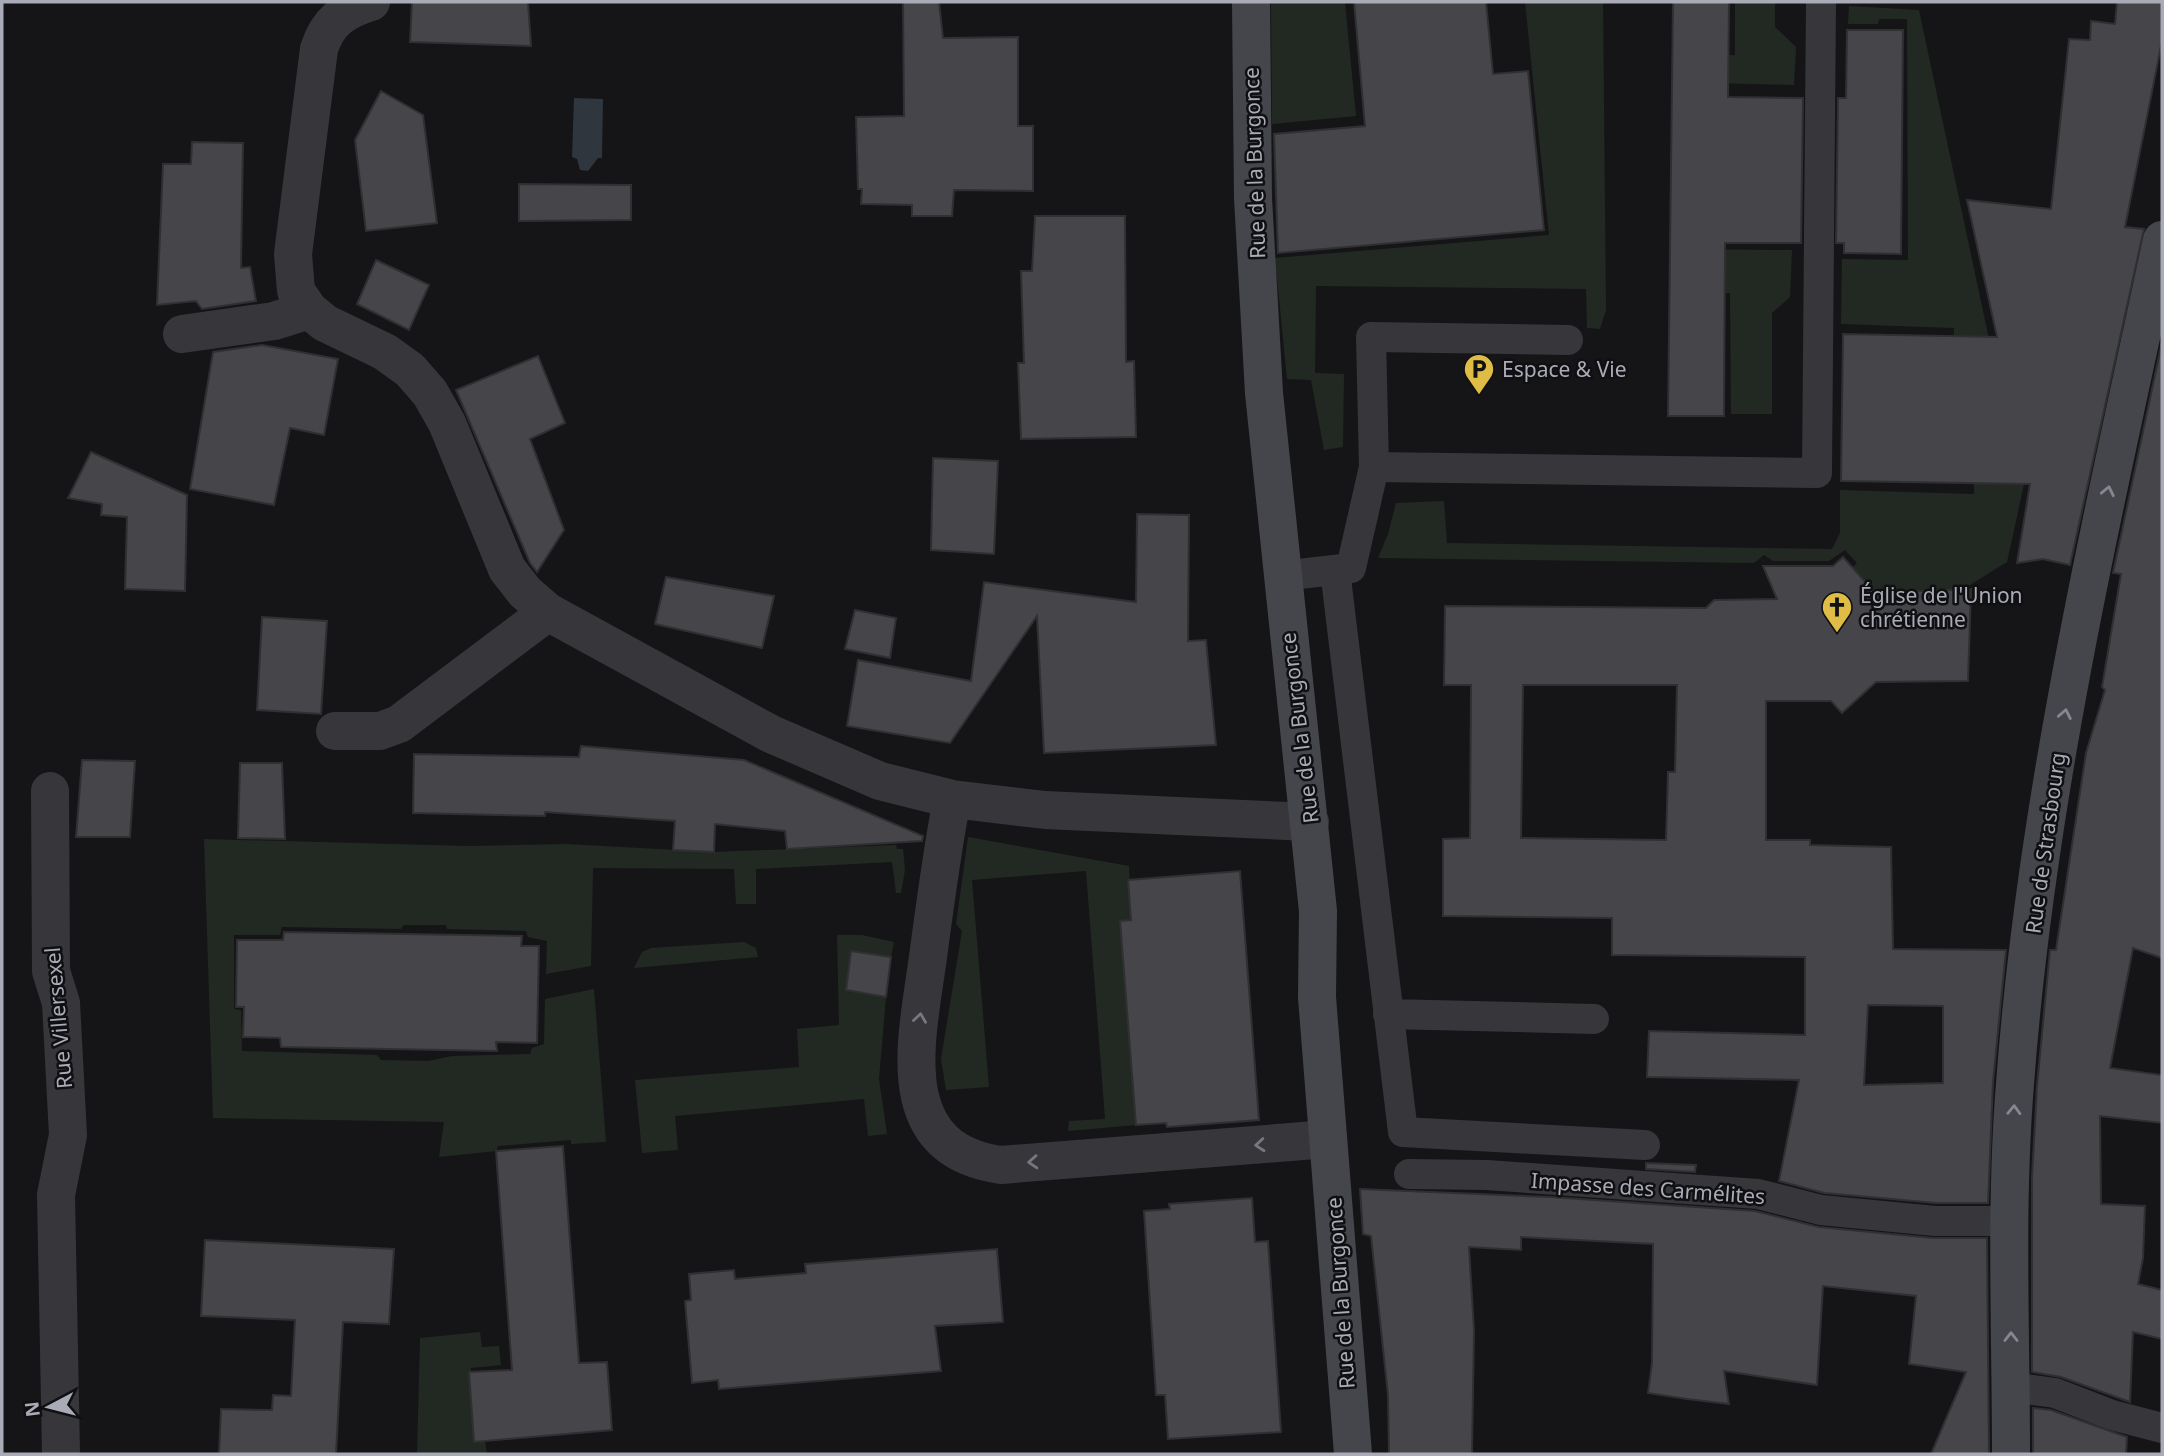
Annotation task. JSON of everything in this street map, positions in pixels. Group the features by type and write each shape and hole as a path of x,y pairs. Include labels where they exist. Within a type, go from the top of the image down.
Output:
{"street":[{"path":"371,2 336,18 325,29 319,49 293,254 296,291 309,310 325,323 385,352 410,370 430,393 447,423 507,569 525,592 548,612 818,757 880,781 952,799 1045,810 1310,822"},
{"name":"Rue de la Burgonce","path":"1251,2 1253,198 1265,393 1318,911 1317,997 1353,1454"},
{"name":"Rue de Strasbourg","path":"2011,1454 2011,1221 2015,1085 2043,831 2102,521 2162,240"},
{"path":"183,334 274,321 309,310"},
{"path":"335,731 380,731 399,724 548,612"},
{"name":"Rue Villersexel","path":"50,791 51,971 61,1003 68,1135 57,1195 61,1454"},
{"path":"952,799 915,1053 919,1098 929,1122 943,1141 956,1152 975,1161 1001,1165 1328,1139"}],"lane":[{"path":"1374,467 1816,473 1821,2"},
{"path":"1282,576 1351,568 1374,467 1371,337 1568,340"},
{"path":"1335,570 1403,1132 1645,1145"},
{"path":"1388,1014 1594,1019"},
{"name":"Impasse des Carmélites","path":"1409,1174 1487,1175 1758,1194 1821,1210 1935,1221 2011,1221"},
{"path":"2011,1387 2055,1393 2112,1415 2162,1428"}],"shaded area":[{"path":"1271,2 1345,2 1356,116 1272,124"},
{"path":"1525,2 1603,2 1606,310 1600,329 1587,328 1586,289 1316,286 1315,373 1344,374 1343,447 1324,450 1311,380 1287,379 1275,258 1549,235"},
{"path":"1735,2 1775,2 1775,27 1796,47 1794,85 1713,83 1674,56 1735,55"},
{"path":"1849,6 1919,10 2013,452 2030,457 2007,562 1957,593 1846,593 1845,575 1857,563 1845,550 1829,561 1773,561 1764,555 1754,563 1378,558 1396,503 1444,501 1447,543 1832,549 1840,533 1840,490 1974,494 1972,417 1951,417 1954,328 1841,324 1842,259 1908,260 1907,19 1879,19 1878,24 1848,24"},
{"path":"574,98 603,99 602,158 598,158 588,171 580,170 577,159 572,157"},
{"path":"1671,249 1792,250 1790,297 1772,313 1772,414 1731,414 1730,293 1672,293"},
{"path":"968,837 1129,866 1131,920 1121,922 1136,1125 1068,1131 1069,1121 1105,1119 1086,871 972,880 989,1087 946,1090 941,1059 962,931 956,924"},
{"path":"204,839 468,846 565,844 714,852 896,845 897,849 903,849 905,870 901,893 896,893 892,862 756,869 756,904 736,904 734,869 593,868 591,966 546,974 547,941 528,937 526,931 404,925 401,929 282,927 280,935 234,935 234,1009 241,1010 242,1051 377,1055 381,1060 428,1061 452,1056 530,1054 532,1048 544,1044 545,999 594,989 606,1142 571,1144 571,1140 498,1146 496,1151 439,1157 444,1122 213,1118"},
{"path":"837,935 862,935 894,942 891,957 851,951 846,990 886,997 879,1079 887,1134 868,1136 864,1099 675,1116 678,1150 642,1153 635,1080 799,1067 797,1029 839,1025"},
{"path":"744,942 756,948 758,957 634,968 642,952 651,948"},
{"path":"480,1332 482,1347 499,1346 501,1365 471,1368 474,1442 485,1441 487,1454 417,1454 420,1338"}],"building":[{"path":"412,2 528,2 531,46 410,42"},
{"path":"903,2 939,2 943,38 1018,37 1018,126 1033,126 1033,191 954,190 952,216 912,216 912,205 861,204 862,189 858,189 856,117 904,116"},
{"path":"1354,2 1486,2 1493,74 1528,71 1544,230 1278,253 1274,134 1365,126"},
{"path":"1673,2 1729,2 1728,97 1803,98 1801,243 1725,243 1724,416 1668,416"},
{"path":"2117,2 2162,2 2162,41 2125,227 2144,229 2070,565 2043,559 2017,563 2030,484 1841,481 1843,334 1997,337 1967,200 2051,209 2069,39 2090,40 2091,21 2115,24"},
{"path":"1847,30 1903,30 1901,254 1844,253 1844,243 1836,243 1838,98 1846,98"},
{"path":"381,91 423,115 437,223 366,231 355,140"},
{"path":"192,142 243,143 241,268 250,267 256,301 202,309 196,301 157,305 163,164 191,164"},
{"path":"519,184 631,185 631,220 519,221"},
{"path":"1035,216 1125,216 1126,362 1134,361 1136,437 1021,439 1018,363 1024,363 1021,271 1032,271"},
{"path":"376,260 429,285 409,330 357,304"},
{"path":"2162,342 2162,958 2133,948 2110,1068 2162,1075 2162,1123 2100,1116 2101,1204 2145,1206 2143,1258 2138,1284 2162,1290 2162,1339 2133,1332 2130,1402 2061,1377 2032,1372 2032,1177 2037,1086 2050,950 2056,950 2086,753 2105,690 2102,687 2121,574 2113,573"},
{"path":"262,345 338,359 324,435 290,428 274,505 190,489 213,352"},
{"path":"538,356 565,423 530,439 564,530 537,572 530,563 456,390"},
{"path":"91,452 187,495 185,591 125,589 127,517 101,515 102,504 68,498"},
{"path":"933,458 998,461 994,554 931,550"},
{"path":"1137,514 1189,515 1188,641 1206,640 1216,745 1044,753 1037,616 950,743 847,726 858,660 971,681 984,582 1136,602"},
{"path":"1843,557 1875,593 1971,589 1968,681 1876,682 1842,713 1831,701 1766,701 1766,840 1810,840 1810,845 1891,847 1893,949 2006,950 1993,1082 1988,1203 1936,1203 1824,1193 1779,1181 1799,1080 1647,1077 1649,1031 1805,1035 1805,957 1612,955 1612,918 1443,916 1443,839 1470,838 1471,685 1444,685 1445,606 1706,608 1714,600 1777,599 1763,566 1833,566","holes":["1523,685 1677,685 1675,772 1668,772 1666,840 1521,838","1868,1005 1943,1006 1943,1083 1864,1085"]},
{"path":"666,577 774,596 762,648 655,624"},
{"path":"855,610 896,618 890,658 845,649"},
{"path":"262,617 327,621 321,714 257,710"},
{"path":"581,746 744,760 923,836 922,841 787,849 785,831 715,824 714,852 673,850 675,821 545,812 545,816 413,813 414,754 579,757"},
{"path":"82,760 135,761 130,837 76,837"},
{"path":"240,763 282,763 285,839 238,838"},
{"path":"1240,871 1259,1120 1167,1127 1166,1123 1136,1125 1120,921 1131,920 1128,880"},
{"path":"284,932 522,936 521,946 539,946 537,1043 496,1042 497,1051 281,1047 280,1038 243,1037 244,1007 236,1007 237,940 283,940"},
{"path":"851,951 891,957 886,997 846,990"},
{"path":"563,1146 579,1363 607,1362 612,1430 474,1442 469,1372 512,1370 496,1151"},
{"path":"1646,1163 1696,1165 1695,1172 1646,1169"},
{"path":"1360,1189 1550,1197 1755,1211 1819,1227 1933,1238 1987,1238 1989,1454 1931,1454 1966,1372 1909,1364 1916,1296 1823,1286 1817,1385 1724,1371 1729,1404 1687,1399 1648,1393 1652,1363 1653,1244 1521,1237 1521,1250 1469,1247 1474,1330 1472,1454 1389,1454 1388,1395 1371,1236 1363,1234"},
{"path":"1252,1198 1255,1242 1268,1241 1281,1432 1168,1439 1165,1395 1156,1395 1144,1211 1170,1209 1169,1204"},
{"path":"205,1240 394,1249 389,1324 343,1322 336,1454 219,1454 221,1409 272,1410 273,1395 291,1396 295,1320 201,1316"},
{"path":"997,1249 1003,1322 935,1326 941,1371 719,1389 718,1380 692,1383 685,1301 691,1300 689,1274 734,1270 735,1279 806,1273 805,1264"},
{"path":"2033,1408 2051,1410 2127,1437 2126,1454 2033,1454"}],"place":[{"name":"Espace & Vie","path":"1479,396"},
{"name":"Église de l'Union chrétienne","path":"1837,634"}]}
